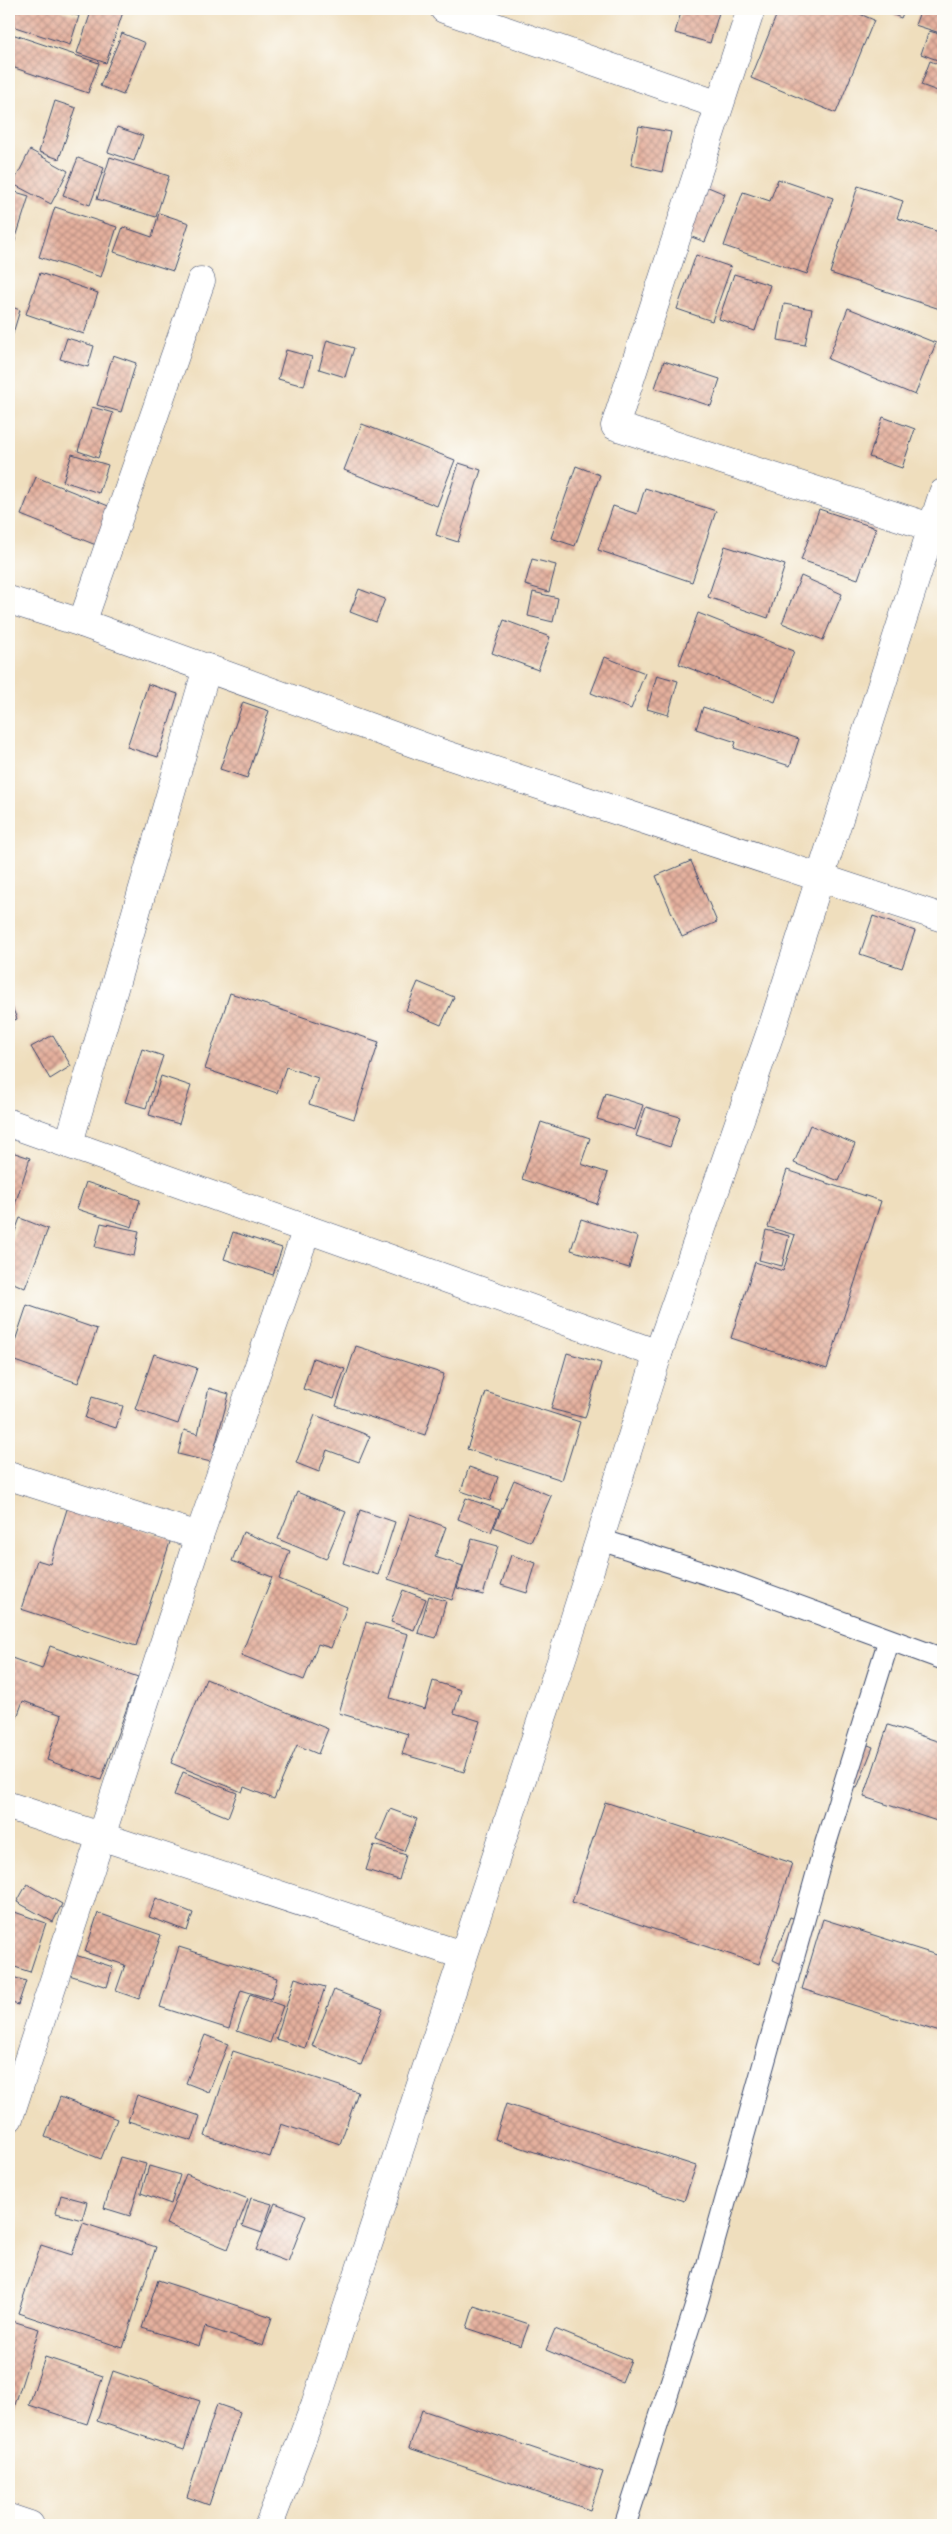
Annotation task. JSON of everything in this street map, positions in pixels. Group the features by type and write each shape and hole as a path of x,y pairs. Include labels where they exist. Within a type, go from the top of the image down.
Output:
{"street":[{"path":"444,9 719,105"},
{"path":"751,9 615,426 937,529"},
{"path":"82,623 200,281"},
{"path":"269,2525 315,2405 462,1955 564,1652 598,1539 658,1354 774,1022 820,877 937,529 943,493"},
{"path":"9,600 82,623 438,752 943,918"},
{"path":"68,1143 207,668"},
{"path":"9,1123 658,1354"},
{"path":"9,2118 103,1837 199,1536 307,1229"},
{"path":"9,1476 199,1536"},
{"path":"9,1806 462,1955"},
{"path":"9,2518 30,2525"}],"lane":[{"path":"598,1539 732,1582 943,1658"},
{"path":"625,2525 698,2299 823,1852 889,1640"}],"building":[{"path":"9,9 56,9 79,16 70,45 9,25"},
{"path":"92,9 124,9 106,63 77,53"},
{"path":"682,9 720,9 710,43 675,33"},
{"path":"779,9 848,9 874,20 836,113 751,78"},
{"path":"878,9 905,9 901,18"},
{"path":"921,9 943,9 943,34 915,25"},
{"path":"929,31 943,35 943,62 921,54"},
{"path":"9,33 99,63 88,93 9,66"},
{"path":"122,33 145,43 123,95 100,86"},
{"path":"930,61 943,66 943,93 921,85"},
{"path":"55,101 76,108 59,159 39,152"},
{"path":"639,126 671,132 662,172 631,165"},
{"path":"117,127 143,136 134,161 108,152"},
{"path":"30,150 68,171 51,204 13,184"},
{"path":"110,157 169,176 156,217 97,199"},
{"path":"78,158 104,168 90,205 63,195"},
{"path":"778,179 833,198 807,274 724,246 743,192 770,201"},
{"path":"696,182 725,194 705,242 676,231"},
{"path":"858,186 903,201 897,218 939,232 943,220 943,310 830,273"},
{"path":"9,190 29,196 14,244 9,243"},
{"path":"55,207 117,227 101,277 39,257"},
{"path":"159,213 189,223 173,271 114,252 123,227 152,237"},
{"path":"696,255 731,267 712,321 677,309"},
{"path":"40,273 98,293 84,334 26,314"},
{"path":"734,274 770,285 755,331 719,319"},
{"path":"784,304 812,309 805,345 778,340"},
{"path":"9,306 20,310 11,340 9,339"},
{"path":"848,308 936,343 915,395 828,359"},
{"path":"67,338 94,346 88,367 60,359"},
{"path":"327,340 354,348 345,377 319,369"},
{"path":"286,350 312,357 304,386 278,379"},
{"path":"113,355 136,363 121,412 97,405"},
{"path":"664,361 720,379 711,406 655,388"},
{"path":"92,407 113,413 98,458 78,451"},
{"path":"883,417 915,429 902,468 869,457"},
{"path":"362,424 455,460 437,506 344,470"},
{"path":"72,454 108,465 99,493 63,481"},
{"path":"459,463 481,470 458,542 436,535"},
{"path":"576,466 600,475 575,546 551,538"},
{"path":"36,477 111,507 96,545 21,515"},
{"path":"645,488 716,511 692,582 598,550 613,506 637,514"},
{"path":"819,509 876,528 858,579 801,560"},
{"path":"725,546 785,565 768,618 708,597"},
{"path":"532,559 556,565 549,592 525,585"},
{"path":"801,576 842,594 823,640 782,623"},
{"path":"359,589 385,599 376,622 350,612"},
{"path":"533,592 558,598 553,622 528,616"},
{"path":"698,613 794,651 775,702 679,664"},
{"path":"504,620 550,637 538,670 492,653"},
{"path":"605,657 645,673 631,709 591,693"},
{"path":"657,675 678,681 668,715 647,709"},
{"path":"148,684 178,694 158,757 127,747"},
{"path":"243,702 269,711 247,778 220,769"},
{"path":"703,707 799,739 790,766 734,748 736,742 696,729"},
{"path":"691,861 717,922 682,937 656,876"},
{"path":"873,916 915,931 902,968 860,954"},
{"path":"418,982 454,997 441,1025 406,1010"},
{"path":"230,993 379,1042 354,1119 309,1104 318,1078 286,1067 277,1093 205,1069"},
{"path":"9,1000 17,1019 9,1022"},
{"path":"53,1035 71,1066 50,1079 31,1047"},
{"path":"142,1049 163,1056 146,1108 125,1102"},
{"path":"161,1076 191,1086 179,1124 149,1115"},
{"path":"605,1093 643,1105 635,1130 597,1119"},
{"path":"646,1107 680,1117 670,1147 636,1136"},
{"path":"541,1122 590,1138 581,1164 608,1173 597,1204 522,1179"},
{"path":"810,1125 855,1144 839,1181 794,1163"},
{"path":"9,1151 30,1158 9,1223"},
{"path":"787,1170 881,1201 827,1369 731,1338 755,1262 783,1271 795,1235 768,1227"},
{"path":"86,1182 140,1200 132,1227 77,1209"},
{"path":"20,1218 48,1229 25,1288 9,1281 9,1247"},
{"path":"581,1219 638,1237 629,1268 571,1250"},
{"path":"101,1223 139,1231 134,1256 95,1247"},
{"path":"766,1230 789,1236 782,1266 759,1260"},
{"path":"233,1232 282,1248 273,1275 224,1259"},
{"path":"27,1305 97,1329 78,1383 9,1359"},
{"path":"356,1346 444,1374 425,1435 336,1406"},
{"path":"567,1353 601,1363 585,1418 551,1409"},
{"path":"154,1354 197,1368 178,1424 135,1409"},
{"path":"313,1358 345,1369 334,1399 303,1389"},
{"path":"209,1388 229,1394 211,1462 178,1454 184,1430 198,1434"},
{"path":"486,1392 580,1422 562,1480 467,1449"},
{"path":"92,1397 123,1406 116,1428 85,1418"},
{"path":"315,1415 370,1436 359,1462 327,1450 319,1472 296,1463"},
{"path":"469,1467 498,1477 490,1501 461,1491"},
{"path":"514,1480 551,1496 531,1542 494,1527"},
{"path":"297,1492 346,1512 326,1559 278,1539"},
{"path":"466,1498 500,1510 491,1532 458,1519"},
{"path":"68,1506 171,1539 136,1646 21,1609 37,1560 50,1564"},
{"path":"360,1510 395,1522 378,1575 343,1563"},
{"path":"410,1514 446,1527 435,1557 463,1566 452,1600 388,1579"},
{"path":"243,1532 290,1551 279,1579 347,1607 331,1648 318,1644 304,1680 241,1655 272,1577 232,1561"},
{"path":"472,1539 498,1546 483,1595 457,1588"},
{"path":"511,1555 536,1563 527,1593 501,1585"},
{"path":"403,1590 426,1599 414,1630 391,1622"},
{"path":"429,1596 446,1601 436,1638 418,1633"},
{"path":"366,1622 408,1634 390,1698 425,1709 433,1681 461,1690 454,1713 480,1721 464,1772 402,1754 408,1734 339,1713"},
{"path":"50,1646 138,1677 101,1780 47,1760 62,1715 23,1701 9,1739 9,1657 42,1669"},
{"path":"206,1679 328,1729 318,1754 297,1745 274,1799 244,1787 242,1792 171,1763"},
{"path":"888,1725 943,1743 943,1823 864,1797"},
{"path":"853,1739 873,1747 857,1788 837,1780"},
{"path":"183,1772 237,1793 228,1817 174,1795"},
{"path":"605,1802 792,1863 759,1964 572,1902"},
{"path":"390,1809 417,1819 404,1851 377,1840"},
{"path":"374,1845 406,1855 399,1880 366,1870"},
{"path":"27,1884 62,1904 53,1922 17,1902"},
{"path":"156,1898 193,1913 187,1931 149,1917"},
{"path":"9,1910 46,1923 30,1972 9,1965"},
{"path":"98,1913 161,1935 139,1999 116,1991 125,1965 85,1952"},
{"path":"790,1917 814,1926 797,1971 773,1960"},
{"path":"823,1919 943,1957 943,2033 802,1989"},
{"path":"179,1947 277,1978 271,1999 241,1990 229,2029 160,2007"},
{"path":"72,1954 113,1967 107,1987 66,1974"},
{"path":"9,1976 26,1981 18,2005 9,2002"},
{"path":"295,1978 325,1987 305,2048 276,2039"},
{"path":"334,1990 383,2009 361,2065 312,2046"},
{"path":"250,1994 283,2006 270,2043 237,2031"},
{"path":"205,2035 228,2044 209,2092 186,2083"},
{"path":"233,2051 358,2092 340,2144 281,2124 270,2157 205,2136"},
{"path":"137,2095 200,2116 192,2141 128,2121"},
{"path":"60,2097 117,2119 101,2159 45,2137"},
{"path":"506,2104 696,2166 684,2201 495,2139"},
{"path":"120,2157 146,2164 130,2216 104,2208"},
{"path":"149,2166 180,2175 171,2204 141,2193"},
{"path":"186,2174 248,2199 228,2249 166,2224"},
{"path":"61,2195 87,2202 82,2220 56,2213"},
{"path":"251,2198 272,2204 262,2233 242,2226"},
{"path":"275,2203 306,2215 288,2262 256,2250"},
{"path":"83,2223 156,2247 123,2348 18,2313 41,2245 72,2255"},
{"path":"158,2280 272,2317 263,2346 205,2327 199,2346 142,2328"},
{"path":"474,2306 529,2324 521,2346 467,2328"},
{"path":"9,2320 39,2329 14,2408 9,2406"},
{"path":"555,2329 631,2360 622,2382 546,2350"},
{"path":"45,2357 103,2376 87,2424 29,2405"},
{"path":"113,2371 200,2401 184,2450 97,2421"},
{"path":"217,2404 240,2412 209,2505 187,2497"},
{"path":"422,2410 603,2472 590,2510 409,2448"}]}
